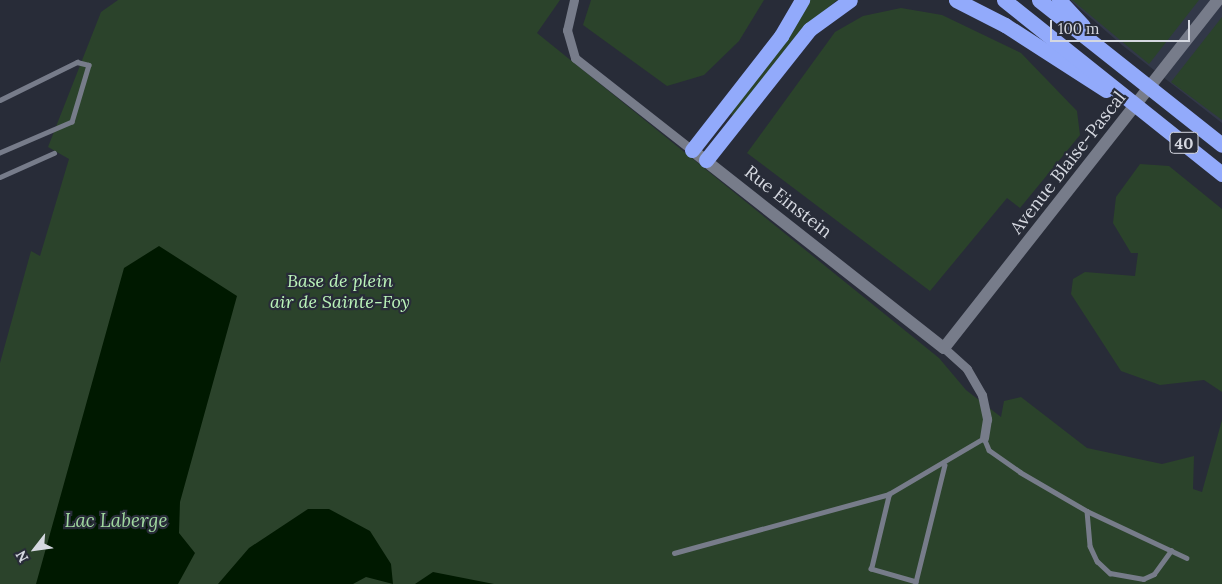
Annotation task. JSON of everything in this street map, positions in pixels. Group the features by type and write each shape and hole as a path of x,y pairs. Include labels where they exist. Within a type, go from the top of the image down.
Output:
{"highway":[{"path":"692,150 781,36 802,0"},
{"path":"706,160 802,37 825,15 850,0"},
{"path":"956,0 993,17 1146,112"},
{"name":"40","path":"1004,0 1222,174"},
{"name":"40","path":"1039,0 1222,145"},
{"path":"1059,0 1115,60"}],"street":[{"name":"Rue Einstein","path":"574,0 567,30 575,58 944,348 967,370 982,395 987,419 984,438"},
{"name":"Avenue Blaise-Pascal","path":"944,348 1218,0"}],"lane":[{"path":"0,100 77,62 89,65 72,122 0,153"},
{"path":"0,177 54,153"},
{"path":"674,553 889,494 945,465 984,438 994,455 1087,511 1187,558"},
{"path":"889,494 871,569 916,582 945,465"},
{"path":"1087,511 1090,546 1097,561 1110,573 1143,579 1154,574 1171,551"}],"shaded area":[{"path":"1070,0 1222,0 1222,123 1122,45"}],"green space":[{"name":"Base de plein air de Sainte-Foy","path":"118,0 560,0 537,33 939,358 966,390 1001,417 1004,401 1021,397 1087,448 1162,464 1194,456 1193,489 1202,492 1222,420 1222,584 0,584 0,363 31,251 40,256 69,159 48,147 101,12"},
{"path":"591,0 764,0 739,41 704,75 667,86 583,25"},
{"path":"809,0 837,0 798,33 733,116 728,112 793,30"},
{"path":"1072,0 1199,0 1149,64"},
{"path":"901,8 942,15 1021,53 1077,111 1080,135 1020,208 1007,198 930,291 747,153 835,32 863,16"},
{"path":"1222,17 1222,120 1171,82"},
{"path":"1140,164 1169,166 1222,209 1222,392 1204,380 1160,385 1121,371 1071,294 1073,279 1085,272 1135,276 1138,253 1131,253 1113,223 1116,197"}],"water":[{"name":"Lac Laberge","path":"159,246 237,296 180,502 179,533 195,553 178,584 36,584 124,268"},
{"path":"308,509 329,509 370,531 391,564 393,584 366,577 353,584 218,584 249,548"},
{"path":"433,572 494,584 415,584"}]}
